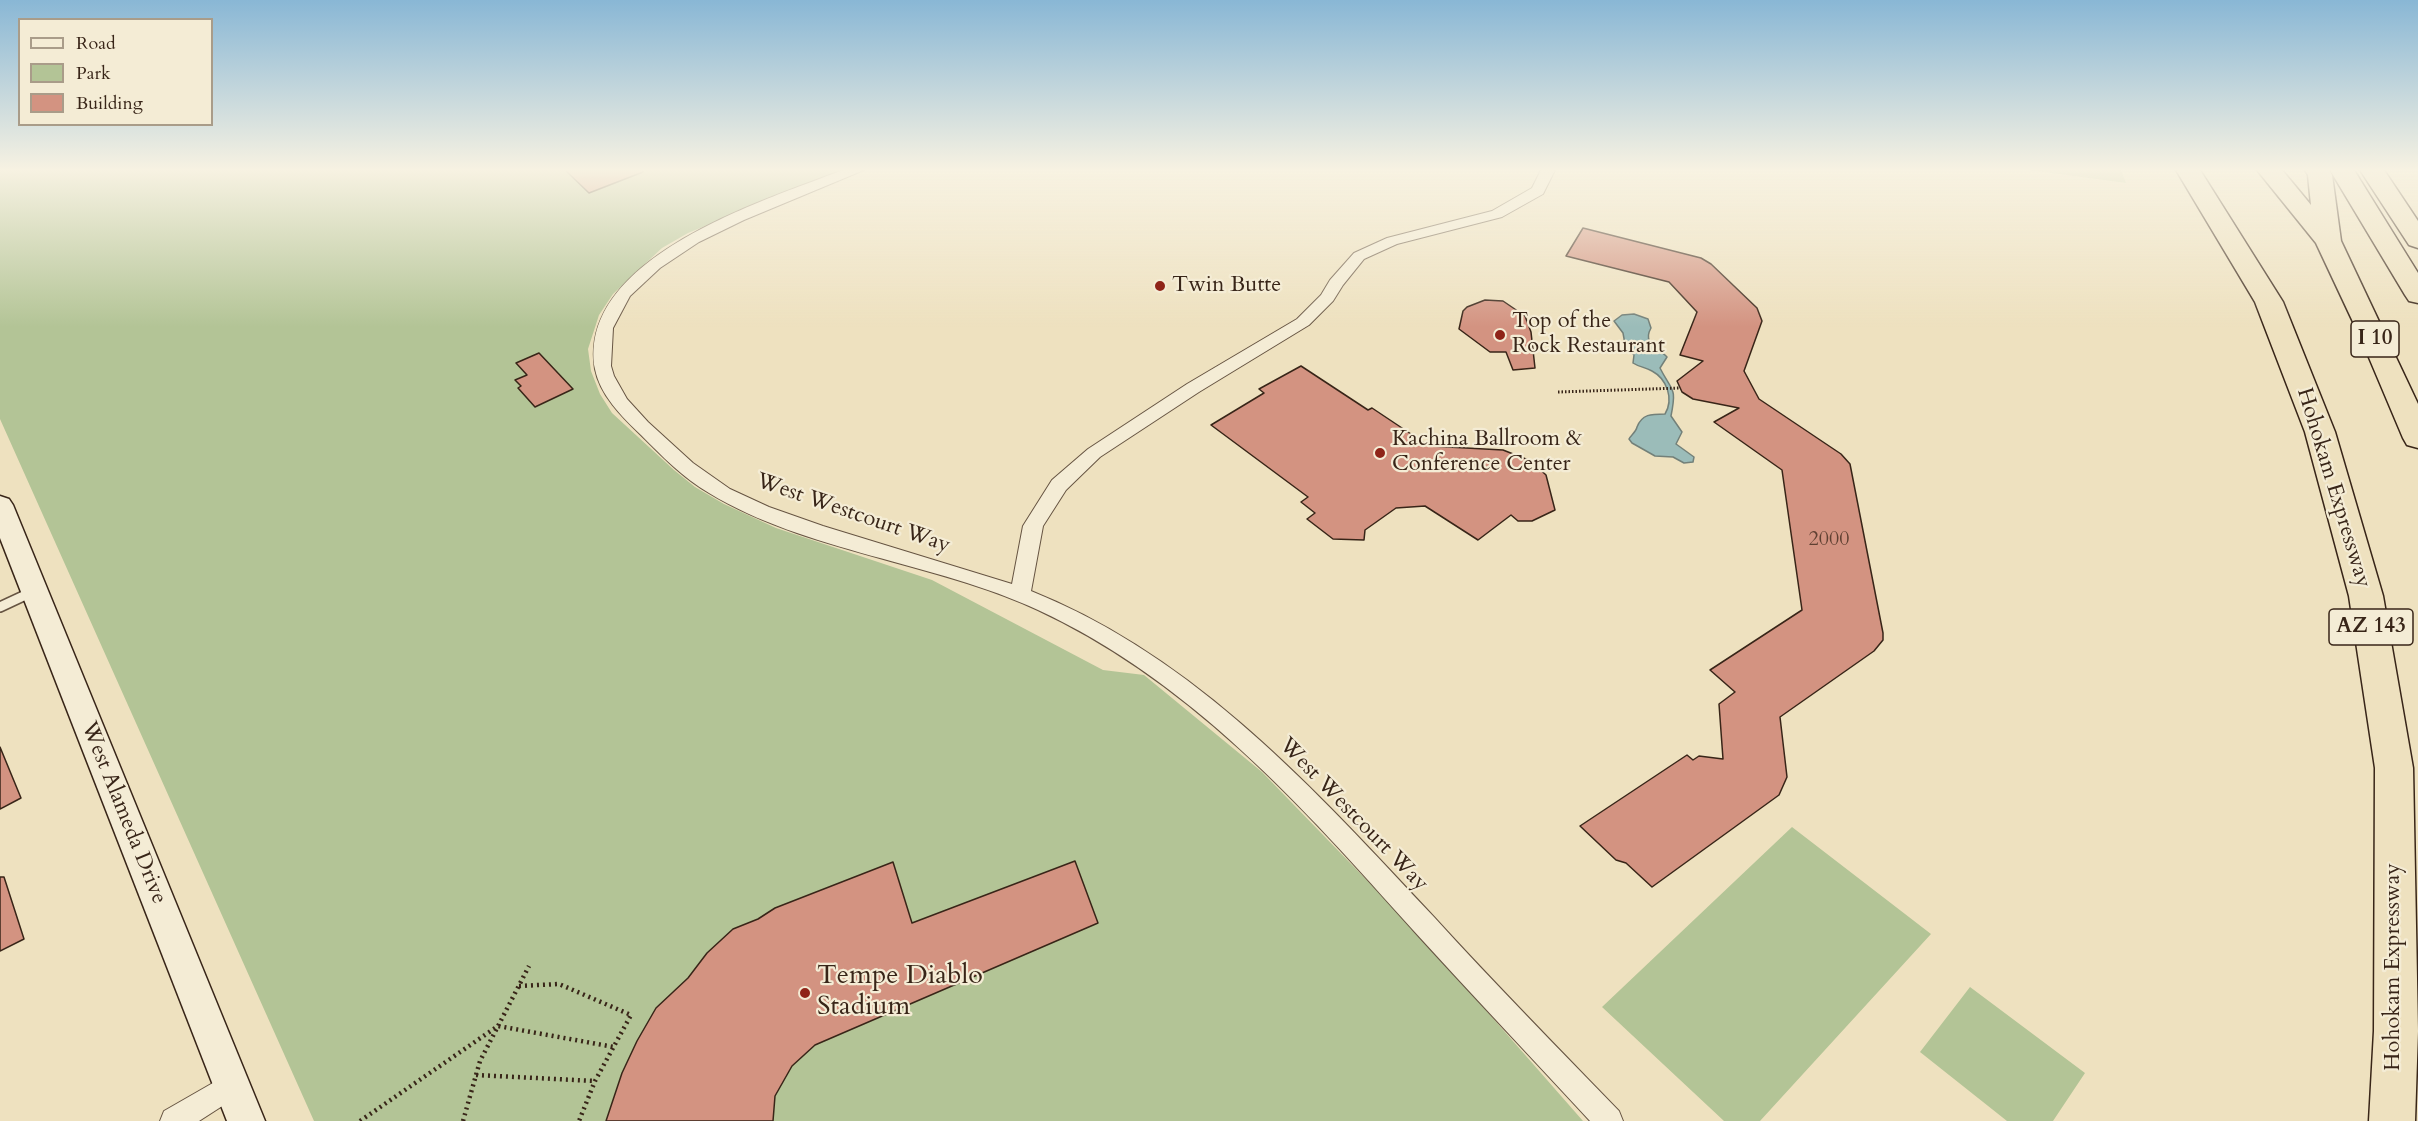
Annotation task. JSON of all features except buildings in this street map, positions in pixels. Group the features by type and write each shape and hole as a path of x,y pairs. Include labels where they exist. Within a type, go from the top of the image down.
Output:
{"highway":[{"name":"Hohokam Expressway","path":"2220,222 2269,302 2320,432 2366,596 2394,768 2396,1031 2392,1121"},
{"name":"I 10","path":"2312,222 2328,242 2376,341 2418,438"},
{"path":"2326,222 2328,242"},
{"path":"2374,222 2418,295"},
{"path":"2406,222 2418,240"}],"street":[{"name":"West Westcourt Way","path":"727,222 669,253 653,265 637,280 610,316 601,352 603,371 611,389 630,414 694,474 713,487 754,508 794,524 1042,604 1117,642 1152,664 1193,695 1286,776 1609,1121"},
{"path":"1020,596 1025,559 1034,526 1059,485 1094,453 1193,388 1303,322 1328,298 1336,283 1359,256 1392,241 1465,222"},
{"name":"West Alameda Drive","path":"0,505 246,1121"},
{"path":"174,1121 232,1085"}],"lane":[{"path":"0,607 34,591"}],"path":[{"path":"1558,393 1680,388"},
{"path":"463,1121 480,1061 529,966"},
{"path":"519,986 559,984 631,1015 595,1081 579,1121"},
{"path":"360,1121 498,1026 614,1047"},
{"path":"476,1075 595,1081"}],"green space":[{"path":"0,222 714,222 688,233 662,248 613,294 599,315 588,349 591,371 600,394 612,413 674,470 695,487 724,504 776,528 932,580 1103,670 1144,675 1262,772 1420,935 1583,1121 314,1121 0,419"},
{"path":"1792,827 1931,934 1760,1121 1724,1121 1602,1007"},
{"path":"1970,987 2085,1073 2053,1121 2007,1121 1920,1052"}],"water":[{"path":"1634,314 1648,319 1651,328 1648,338 1650,342 1667,357 1660,368 1673,394 1671,416 1682,432 1676,444 1694,457 1693,462 1684,463 1673,457 1655,456 1629,439 1644,417 1665,414 1669,402 1668,390 1662,379 1652,371 1633,363 1634,355 1625,344 1623,333 1614,321 1622,315"}],"place":[{"name":"Twin Butte","path":"1160,286"},
{"name":"Top of the Rock Restaurant","path":"1500,335"},
{"name":"Kachina Ballroom & Conference Center","path":"1380,453"},
{"name":"Tempe Diablo Stadium","path":"805,993"}]}
